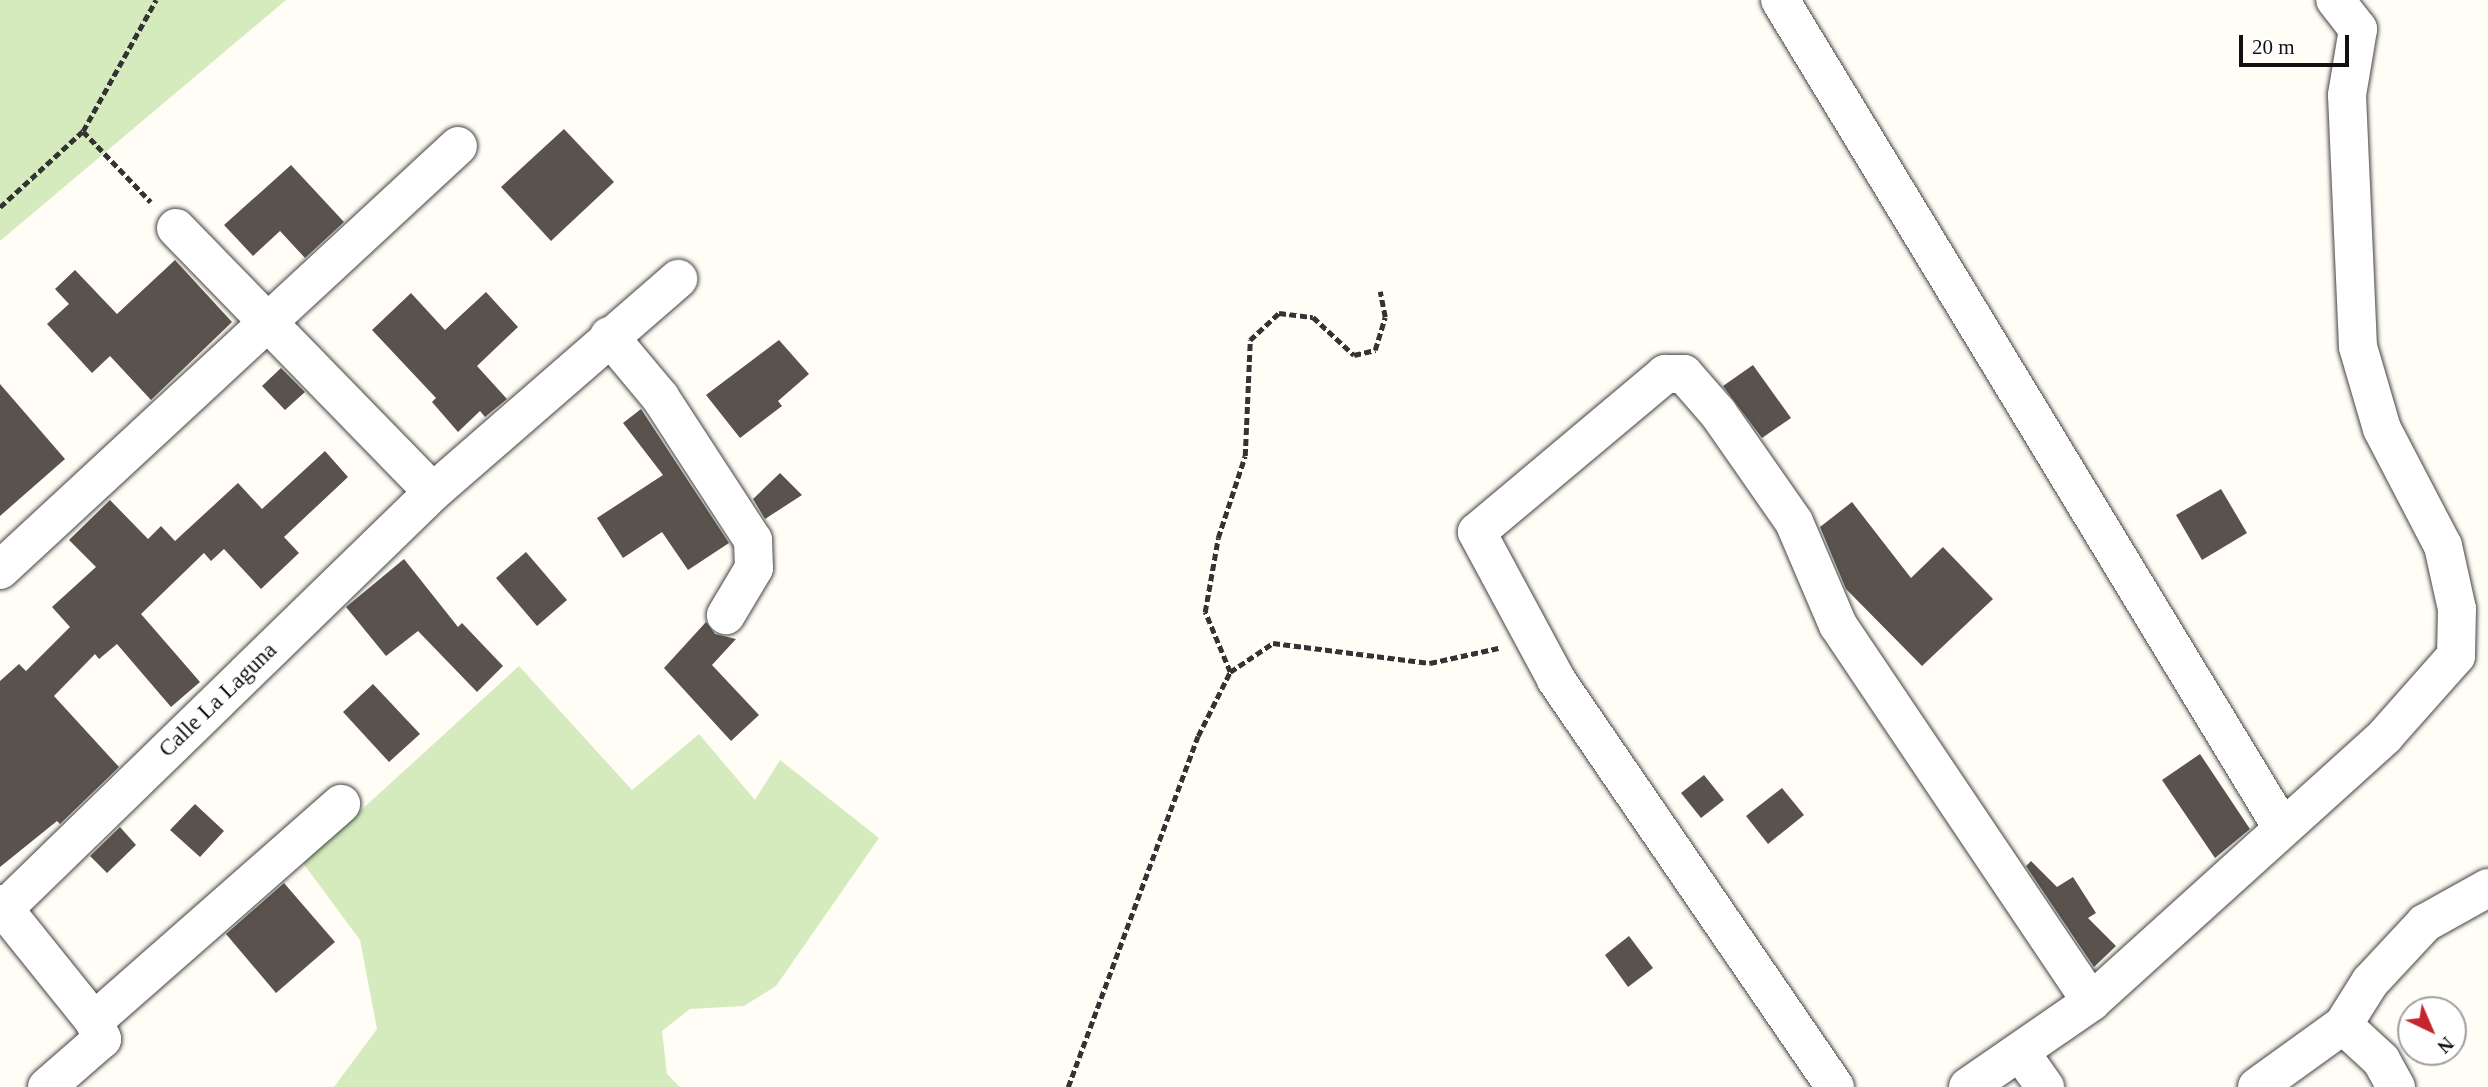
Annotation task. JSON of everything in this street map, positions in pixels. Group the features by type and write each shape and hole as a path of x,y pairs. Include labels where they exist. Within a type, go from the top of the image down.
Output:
{"street":[{"path":"1780,0 2281,826"},
{"path":"1968,1087 2021,1053 2091,1002 2281,826 2385,736 2456,656 2457,609 2442,546 2382,429 2358,347 2347,95 2358,29 2335,0"},
{"path":"0,570 458,146"},
{"path":"176,228 433,492"},
{"name":"Calle La Laguna","path":"94,1021 2,906 433,492 609,336 678,279"},
{"path":"609,336 660,397 753,540 754,568 726,615"},
{"path":"1835,1087 1533,641 1477,532 1665,374 1684,374 1718,413 1794,523 1838,625 2091,1002"},
{"path":"47,1087 102,1039 94,1021 341,804"},
{"path":"2257,1087 2343,1025 2370,982 2425,923 2488,888"},
{"path":"2343,1025 2381,1060 2396,1087"},
{"path":"2021,1053 2045,1087"}],"path":[{"path":"0,207 83,131 156,0"},
{"path":"83,131 176,228"},
{"path":"1230,672 1205,612 1218,538 1245,456 1250,340 1279,313 1313,317 1354,355 1375,350 1385,317 1380,291"},
{"path":"1068,1087 1198,736 1230,672 1273,643 1430,663 1533,641"}],"green space":[{"path":"0,0 286,0 0,241"},
{"path":"519,666 632,790 699,734 755,800 780,760 879,838 776,986 744,1006 690,1009 662,1031 667,1074 680,1087 334,1087 377,1029 360,940 303,863"}],"building":[{"path":"564,129 614,182 551,241 501,187"},
{"path":"291,165 344,222 305,258 280,231 253,256 224,225"},
{"path":"175,260 232,322 151,400 110,356 92,373 47,324 69,304 55,289 75,270 117,314"},
{"path":"486,292 518,327 477,366 507,399 485,417 480,411 458,432 432,402 436,398 372,330 411,293 445,330"},
{"path":"779,340 809,374 778,401 782,406 740,438 706,395"},
{"path":"1753,365 1791,418 1762,438 1723,386"},
{"path":"281,368 305,392 285,410 262,386"},
{"path":"0,384 65,459 0,516"},
{"path":"641,409 729,543 688,570 662,532 623,558 597,518 663,475 623,423"},
{"path":"325,451 348,477 284,537 299,553 261,589 224,549 211,561 204,553 141,614 200,682 171,707 117,644 99,659 95,654 54,696 119,767 60,824 57,821 0,867 0,681 19,664 26,671 70,627 52,607 96,567 69,540 110,500 148,539 161,526 175,541 238,483 262,509"},
{"path":"780,473 802,495 765,519 753,499"},
{"path":"2221,489 2247,533 2202,560 2176,515"},
{"path":"1852,502 1911,578 1943,547 1993,599 1922,666 1846,589 1820,527"},
{"path":"526,552 567,600 537,626 496,578"},
{"path":"404,559 458,627 462,623 503,666 477,692 418,631 386,656 346,607"},
{"path":"706,622 715,634 736,639 712,665 759,715 731,741 664,668"},
{"path":"373,684 420,734 389,762 343,712"},
{"path":"2200,754 2250,829 2215,858 2162,780"},
{"path":"1704,775 1724,800 1701,818 1681,793"},
{"path":"1782,788 1804,815 1768,844 1746,816"},
{"path":"195,804 224,831 200,857 170,830"},
{"path":"120,827 136,845 107,873 90,856"},
{"path":"2031,861 2057,887 2073,877 2096,913 2088,918 2116,946 2094,967 2026,866"},
{"path":"284,883 335,942 276,993 226,934"},
{"path":"1629,936 1653,968 1628,987 1605,955"}]}
